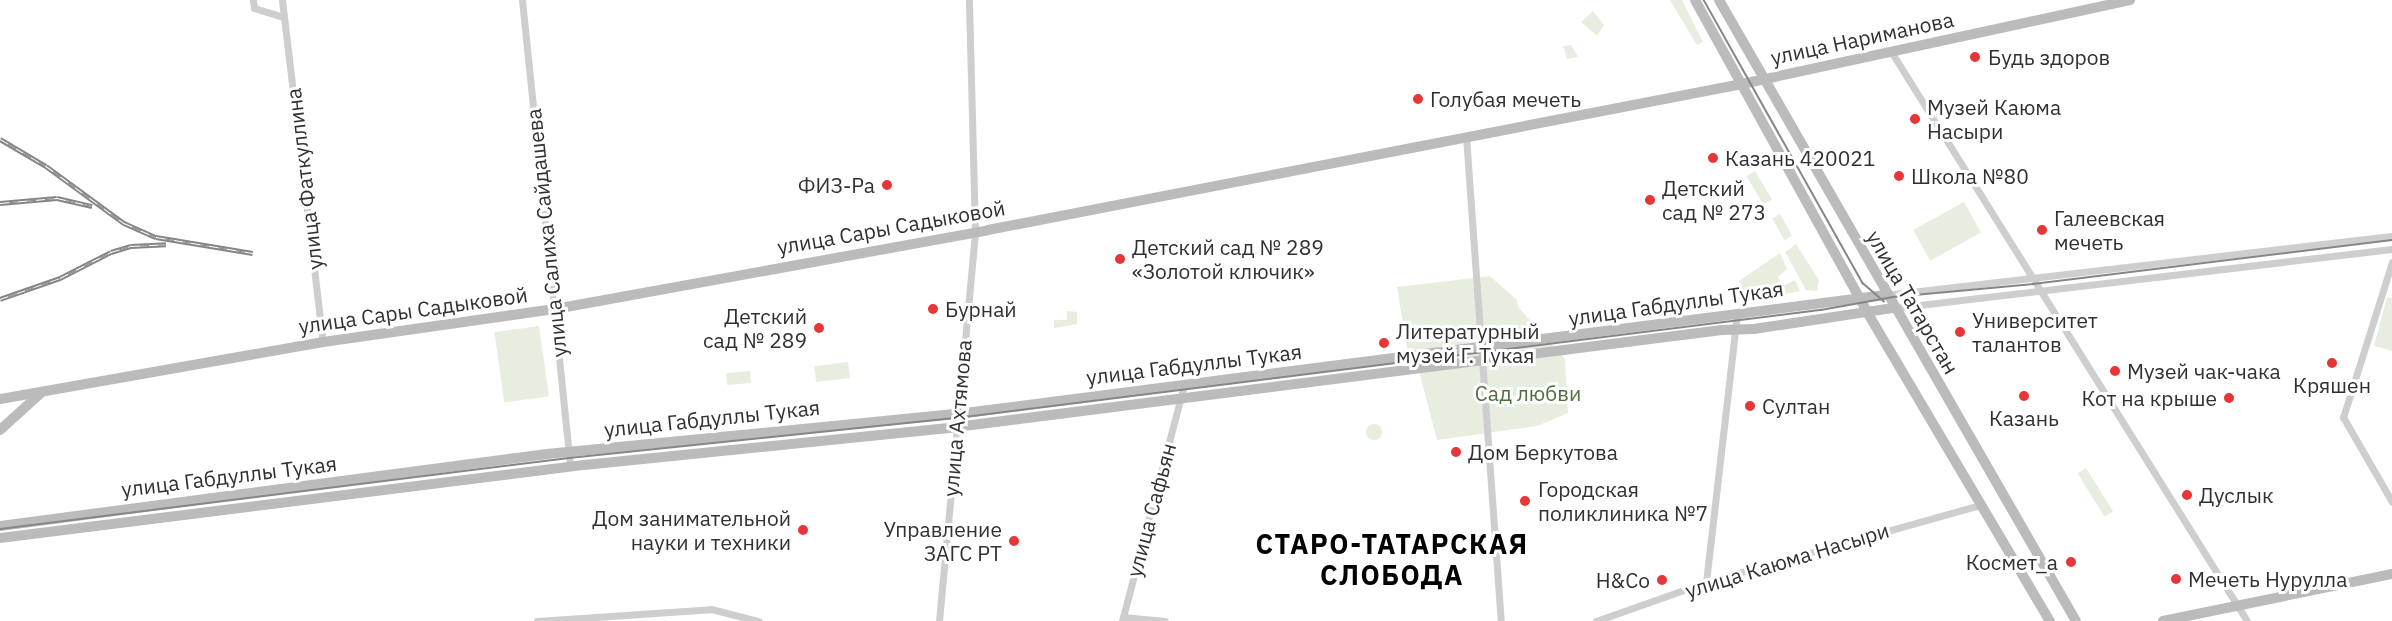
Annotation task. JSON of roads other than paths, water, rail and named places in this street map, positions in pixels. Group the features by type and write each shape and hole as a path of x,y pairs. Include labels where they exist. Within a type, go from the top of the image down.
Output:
{"main road":[{"name":"улица Татарстан","path":"1695,0 1867,312 2050,621"},
{"name":"улица Татарстан","path":"1719,0 1885,295 2076,621"},
{"name":"улица Нариманова","path":"1742,84 2130,0"},
{"name":"улица Сары Садыковой","path":"0,399 323,342 555,309 975,232 1742,84"},
{"name":"улица Габдуллы Тукая","path":"0,526 568,453 957,414 1737,316 1748,311 1885,295"},
{"name":"улица Габдуллы Тукая","path":"0,538 570,466 956,426 1735,329 1824,321 1893,308"},
{"path":"0,430 44,391"},
{"path":"2163,621 2392,574"}],"street":[{"path":"253,0 254,8 284,17"},
{"name":"улица Фаткуллина","path":"282,0 323,342"},
{"name":"улица Салиха Сайдашева","path":"522,0 570,466"},
{"name":"улица Ахтямова","path":"939,621 975,232 969,0"},
{"path":"1892,53 2038,292 2247,621"},
{"path":"1466,136 1501,621"},
{"name":"улица Габдуллы Тукая","path":"1885,295 2031,280 2392,236"},
{"name":"улица Габдуллы Тукая","path":"1893,308 2392,249"},
{"path":"2392,262 2343,417 2392,502"},
{"path":"1706,582 1737,316"},
{"name":"улица Сафьян","path":"1122,619 1184,384"},
{"name":"улица Каюма Насыри","path":"1596,621 1706,582 1980,505"},
{"path":"537,621 711,609 758,621"},
{"path":"1122,619 1165,621"}],"tram line":[{"path":"1704,0 1863,283 1884,301"},
{"path":"0,529 569,458 957,418 1821,310 1893,297 2033,284 2392,240"}],"railway":[{"path":"0,139 46,166 124,223 156,237 253,253"},
{"path":"0,203 57,198 92,206"},
{"path":"0,299 60,278 111,252 131,246 166,244"}],"place":[{"name":"Будь здоров","path":"1975,57"},
{"name":"Голубая мечеть","path":"1418,99"},
{"name":"Музей Каюма Насыри","path":"1915,119"},
{"name":"Казань 420021","path":"1713,158"},
{"name":"Школа №80","path":"1899,176"},
{"name":"ФИЗ-Ра","path":"887,185"},
{"name":"Детский сад № 273","path":"1650,200"},
{"name":"Галеевская мечеть","path":"2042,230"},
{"name":"Детский сад № 289 «Золотой ключик»","path":"1120,259"},
{"name":"Бурнай","path":"933,309"},
{"name":"Детский сад № 289","path":"819,328"},
{"name":"Университет талантов","path":"1960,332"},
{"name":"Литературный музей Г. Тукая","path":"1384,343"},
{"name":"Кряшен","path":"2332,363"},
{"name":"Музей чак-чака","path":"2115,371"},
{"name":"Казань","path":"2024,396"},
{"name":"Кот на крыше","path":"2229,398"},
{"name":"Султан","path":"1750,406"},
{"name":"Дом Беркутова","path":"1456,452"},
{"name":"Дуслык","path":"2187,495"},
{"name":"Городская поликлиника №7","path":"1525,501"},
{"name":"Дом занимательной науки и техники","path":"803,530"},
{"name":"Управление ЗАГС РТ","path":"1014,541"},
{"name":"Космет_а","path":"2071,562"},
{"name":"Мечеть Нурулла","path":"2176,579"},
{"name":"H&Co","path":"1662,580"}],"district":[{"name":"СТАРО-ТАТАРСКАЯ СЛОБОДА","path":"1392,558"}],"park label":[{"name":"Сад любви","path":"1528,393"}]}
